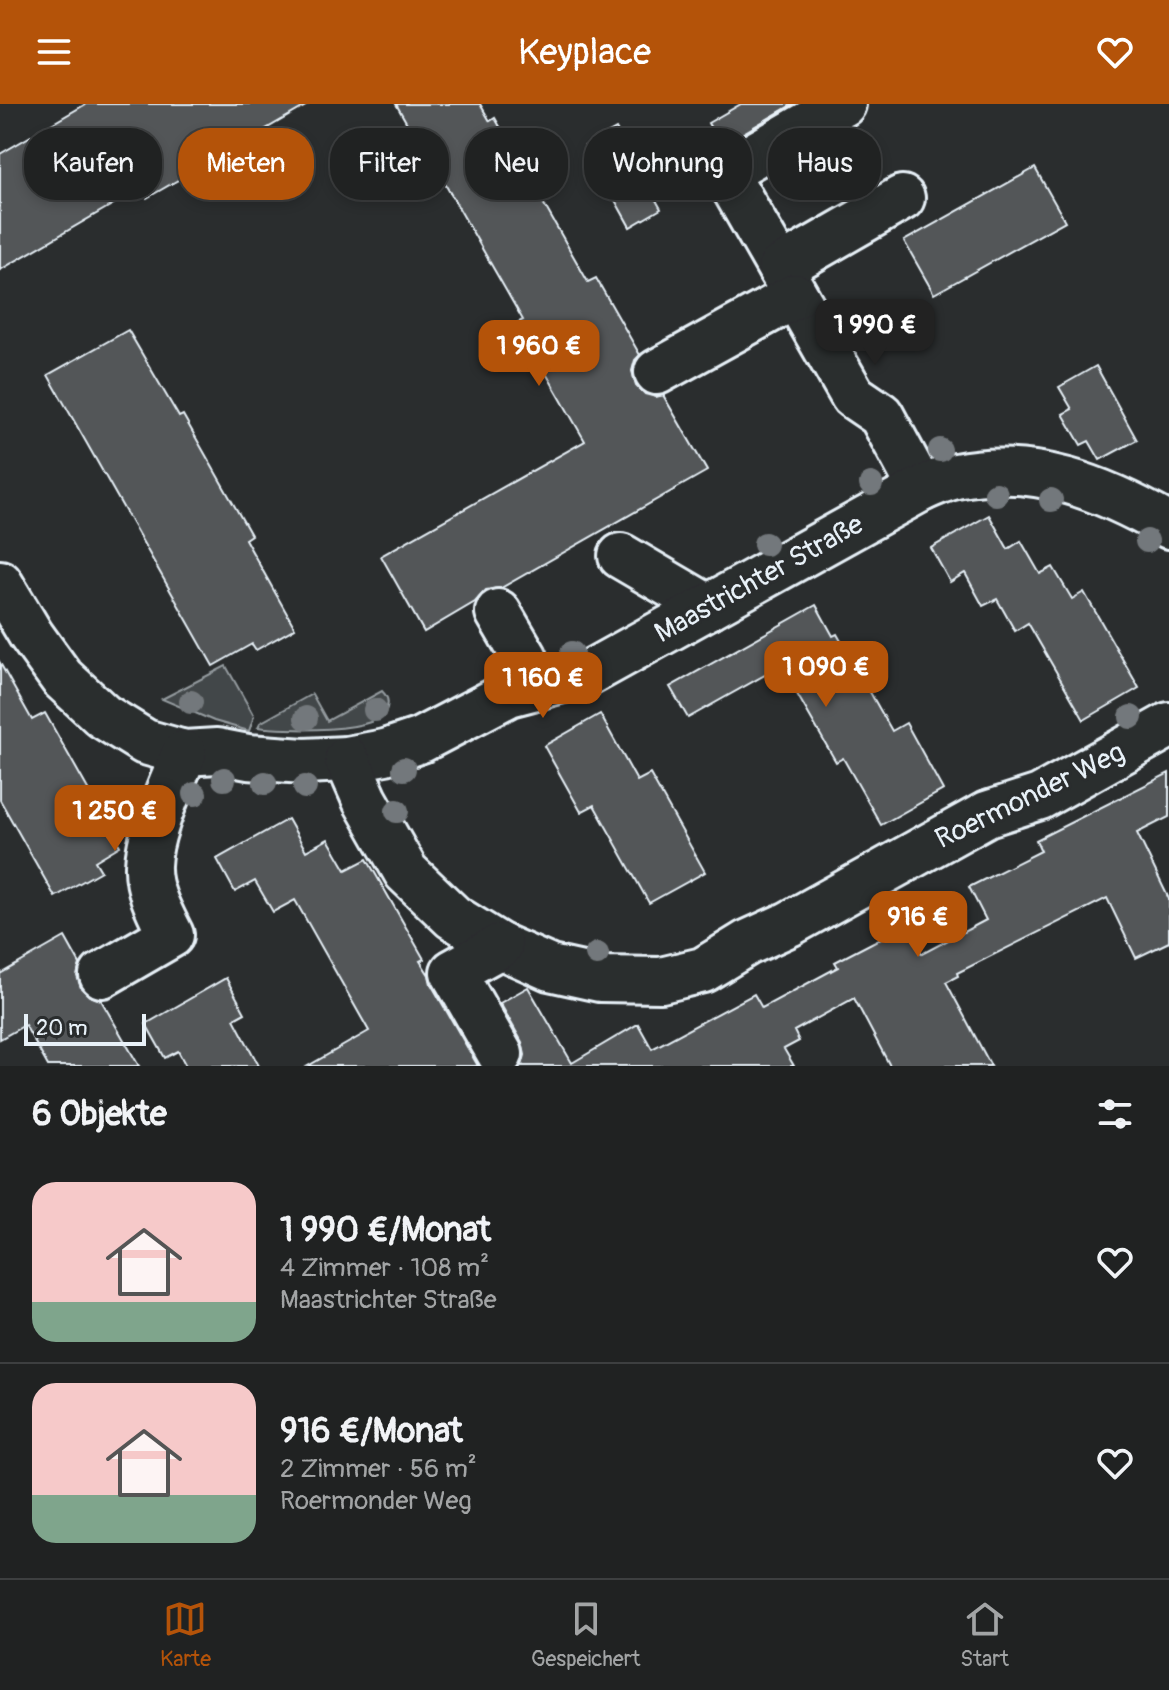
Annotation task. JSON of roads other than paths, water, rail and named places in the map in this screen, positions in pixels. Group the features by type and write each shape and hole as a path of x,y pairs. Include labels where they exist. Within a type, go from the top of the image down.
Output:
{"street":[{"path":"843,104 725,172 853,396 881,415 921,489"},
{"path":"657,372 719,337 787,282 902,198"},
{"name":"Maastrichter Straße","path":"0,583 31,635 62,678 103,716 145,742 184,753 217,751 248,757 304,761 347,759 385,752 421,740 453,711 589,673 921,489 953,477 983,472 1017,472 1057,478 1096,489 1169,526"},
{"path":"621,556 708,607"},
{"path":"498,612 525,658 528,688"},
{"name":"Roermonder Weg","path":"347,759 365,800 406,872 453,917 500,946 550,968 600,979 661,980 703,970 747,943 789,924 987,814 1040,797 1169,725"},
{"path":"102,975 171,935 156,905 148,863 154,832 184,753"},
{"path":"500,946 453,972 500,1054"}]}
